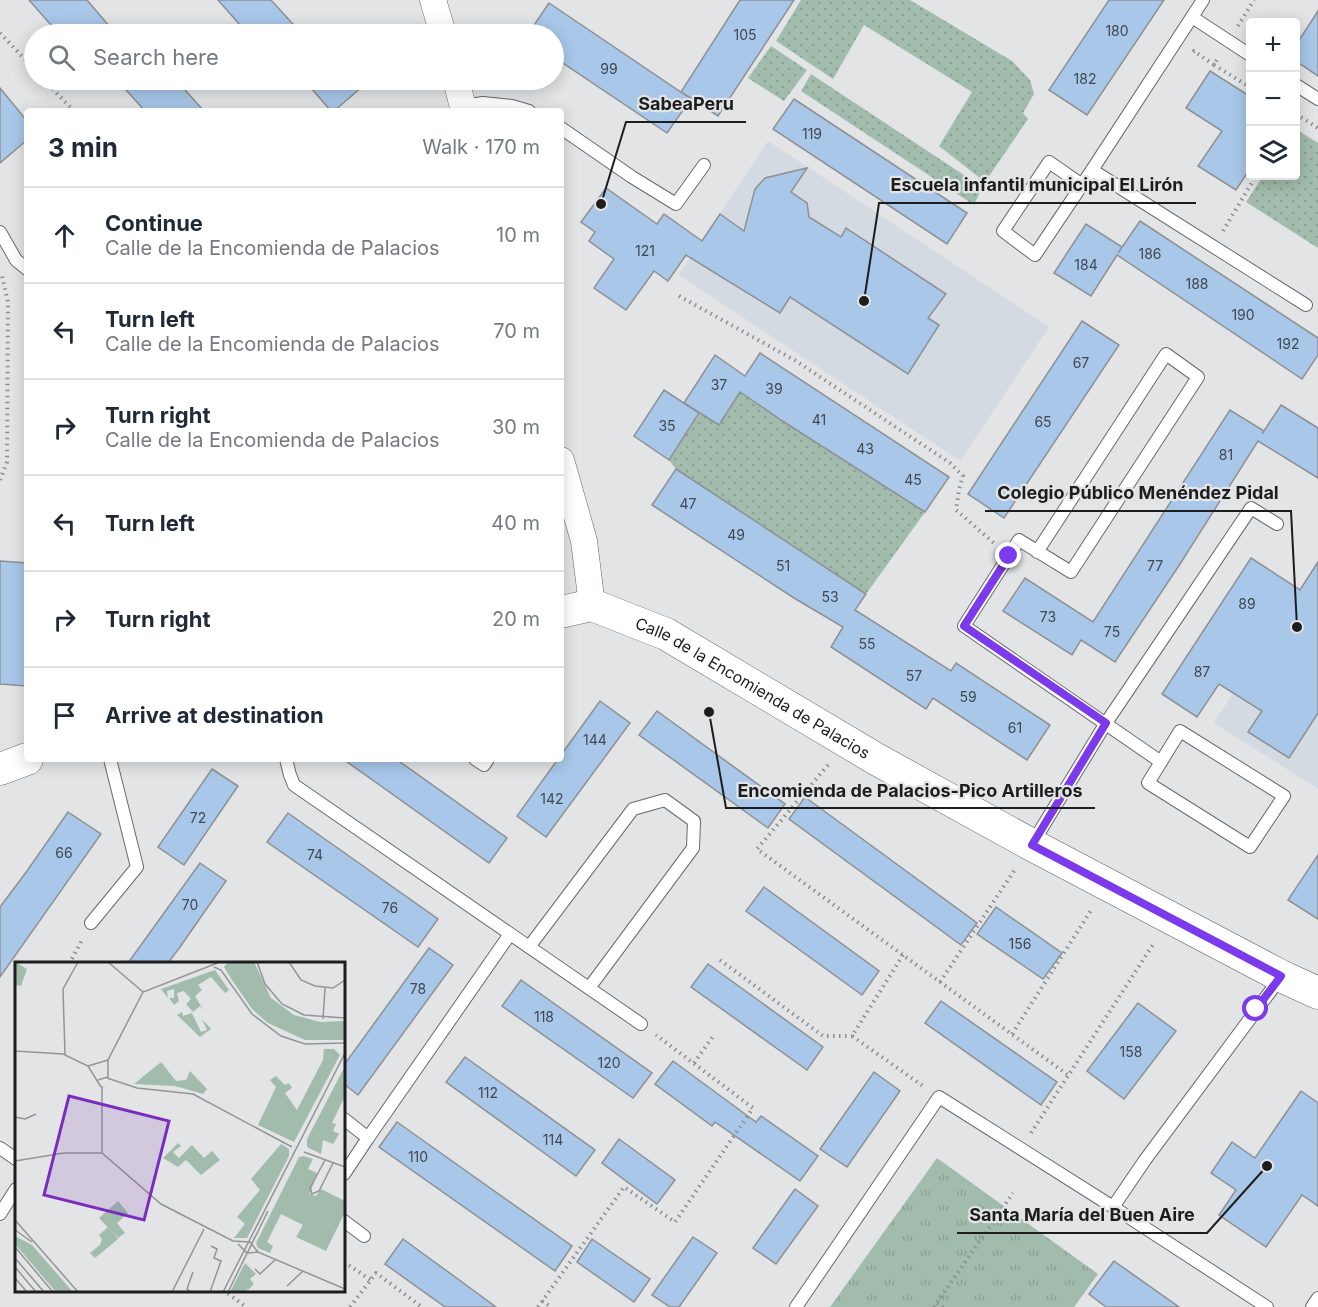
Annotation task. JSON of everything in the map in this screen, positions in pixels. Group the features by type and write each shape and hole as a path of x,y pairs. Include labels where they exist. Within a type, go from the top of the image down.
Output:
{"street":[{"path":"433,0 440,24"},
{"path":"459,90 464,108"},
{"path":"564,475 584,541 592,605 564,611"},
{"name":"Calle de la Encomienda de Palacios","path":"592,605 666,634 847,742 1032,845 1281,976 1318,993"},
{"path":"0,769 24,760"}],"lane":[{"path":"1082,185 1049,162 1003,231 1035,255 1082,185 1092,170 1203,0"},
{"path":"1192,17 1246,52"},
{"path":"1300,88 1318,99"},
{"path":"468,108 483,104 519,108"},
{"path":"564,130 676,204 704,165"},
{"path":"1092,170 1306,305"},
{"path":"0,232 16,260 24,267"},
{"path":"1037,552 1166,354 1198,377 1071,572 1037,552 1019,540 964,626 1161,762"},
{"path":"1032,845 1106,723 1251,508 1277,524"},
{"path":"1180,731 1284,796 1250,847 1148,783 1161,762 1180,731"},
{"path":"91,923 137,867 111,762"},
{"path":"287,762 294,785 641,1024"},
{"path":"529,947 633,808 665,800 694,821 693,848 589,988"},
{"path":"345,1172 510,934"},
{"path":"1113,1208 1145,1160 1281,976"},
{"path":"796,1307 939,1097 1267,1307"},
{"path":"345,1120 368,1138"},
{"path":"0,1148 15,1158"},
{"path":"0,1214 15,1191"},
{"path":"345,1222 364,1236"},
{"path":"1312,1307 1318,1298"}],"path":[{"path":"0,33 24,58"},
{"path":"1214,65 1246,84"},
{"path":"54,90 71,108"},
{"path":"1300,117 1318,128"},
{"path":"1221,234 1254,180"},
{"path":"0,480 8,462 8,302 0,270 16,260"},
{"path":"679,296 796,361 950,463 963,476 956,510 1009,556"},
{"path":"847,742 757,849 1068,1075"},
{"path":"940,982 1032,845"},
{"path":"1012,1034 1108,884"},
{"path":"1021,1149 1170,917"},
{"path":"70,962 91,923"},
{"path":"852,1036 903,955"},
{"path":"720,960 823,1036 852,1036 939,1097"},
{"path":"538,1307 624,1187 675,1222 753,1108 641,1024"},
{"path":"693,1063 714,1035"},
{"path":"943,1307 936,1305 1012,1193"},
{"path":"345,1263 371,1280"},
{"path":"350,1307 376,1273 422,1307"},
{"path":"226,1292 246,1307"},
{"path":"542,1301 551,1307"}],"shaded area":[{"path":"768,141 1049,327 960,461 679,275"},
{"path":"1318,562 1318,789 1214,723"}],"green space":[{"path":"801,0 910,0 1012,61 1030,80 1034,94 1023,113 1028,119 985,182 939,146 972,92 864,25 833,79 776,41"},
{"path":"771,46 807,70 784,101 748,78"},
{"path":"811,74 982,187 974,205 801,91"},
{"path":"1300,132 1318,143 1318,248 1246,202 1260,180 1300,180"},
{"path":"740,392 925,512 866,594 676,469 669,460 700,413 719,425"},
{"path":"937,1158 1098,1274 1074,1307 830,1307"}],"building":[{"path":"29,0 87,0 107,24 50,24"},
{"path":"218,0 271,0 293,24 239,24"},
{"path":"740,0 794,0 718,116 681,92"},
{"path":"1109,0 1164,0 1087,115 1049,90"},
{"path":"549,3 691,99 667,133 564,64 564,24 535,24"},
{"path":"1318,11 1318,76 1300,64 1300,39"},
{"path":"1210,71 1246,94 1246,175 1236,190 1198,166 1222,131 1186,108"},
{"path":"0,88 24,117 24,143 0,163"},
{"path":"126,90 185,90 201,108 142,108"},
{"path":"313,90 358,90 337,108 328,108"},
{"path":"794,99 967,213 947,244 773,129"},
{"path":"807,168 791,192 807,203 809,217 841,237 846,228 946,294 928,318 939,325 908,374 790,297 780,313 686,255 668,281 654,271 626,310 594,288 614,259 589,241 595,232 581,222 606,188 657,224 664,214 702,241 720,214 744,231 755,189 765,178"},
{"path":"1140,221 1318,338 1318,355 1302,379 1117,255 1091,296 1054,273 1086,224 1122,247 1118,253"},
{"path":"1082,321 1119,345 1004,518 968,494"},
{"path":"760,353 949,477 925,512 740,392 719,425 684,403 715,355 745,376"},
{"path":"664,390 699,413 669,460 634,436"},
{"path":"1281,405 1318,428 1318,478 1258,441 1115,662 1081,640 1072,655 1003,611 1025,578 1093,622 1230,410 1264,431"},
{"path":"676,469 866,594 855,610 951,671 956,663 1050,725 1027,760 933,698 926,709 831,647 843,627 794,598 652,505"},
{"path":"1251,558 1300,590 1318,562 1318,713 1289,758 1248,732 1262,711 1219,684 1197,717 1162,694"},
{"path":"0,561 24,563 24,686 0,684"},
{"path":"600,701 630,723 546,837 517,816 556,762 564,762 564,751"},
{"path":"657,711 785,804 768,828 639,735"},
{"path":"347,762 400,762 507,838 489,863"},
{"path":"212,769 238,786 184,865 158,847"},
{"path":"805,797 977,923 961,945 789,819"},
{"path":"68,812 101,834 0,977 0,907"},
{"path":"288,813 438,919 418,947 267,842"},
{"path":"1318,855 1318,919 1288,900"},
{"path":"200,863 226,881 169,962 129,962"},
{"path":"764,887 879,971 862,995 746,911"},
{"path":"996,907 1062,953 1043,979 977,934"},
{"path":"429,948 453,965 358,1095 345,1085 345,1064"},
{"path":"708,964 823,1047 807,1070 691,987"},
{"path":"521,980 652,1073 633,1098 502,1006"},
{"path":"941,1001 1057,1082 1041,1105 925,1023"},
{"path":"1138,1003 1176,1031 1124,1099 1087,1071"},
{"path":"465,1057 595,1150 576,1176 446,1082"},
{"path":"673,1061 756,1122 761,1116 818,1156 800,1181 715,1122 712,1126 655,1084"},
{"path":"874,1072 900,1091 847,1167 820,1149"},
{"path":"1301,1091 1318,1103 1318,1206 1302,1195 1266,1247 1219,1215 1236,1190 1211,1173 1232,1142 1255,1158"},
{"path":"397,1122 572,1246 555,1271 379,1147"},
{"path":"619,1139 675,1180 657,1204 602,1163"},
{"path":"795,1189 818,1206 776,1264 753,1248"},
{"path":"693,1237 717,1253 679,1307 670,1307 652,1295"},
{"path":"403,1239 496,1307 445,1307 385,1264"},
{"path":"592,1239 650,1279 634,1302 577,1262"},
{"path":"1114,1261 1179,1307 1106,1307 1089,1294"}],"place":[{"name":"SabeaPeru","path":"601,204"},
{"name":"Escuela infantil municipal El Lirón","path":"864,301"},
{"name":"Colegio Público Menéndez Pidal","path":"1297,627"},
{"name":"Encomienda de Palacios-Pico Artilleros","path":"709,712"},
{"name":"Santa María del Buen Aire","path":"1267,1166"}],"route":[{"path":"1009,556 964,626 1106,723 1032,845 1281,976 1256,1009"}]}
